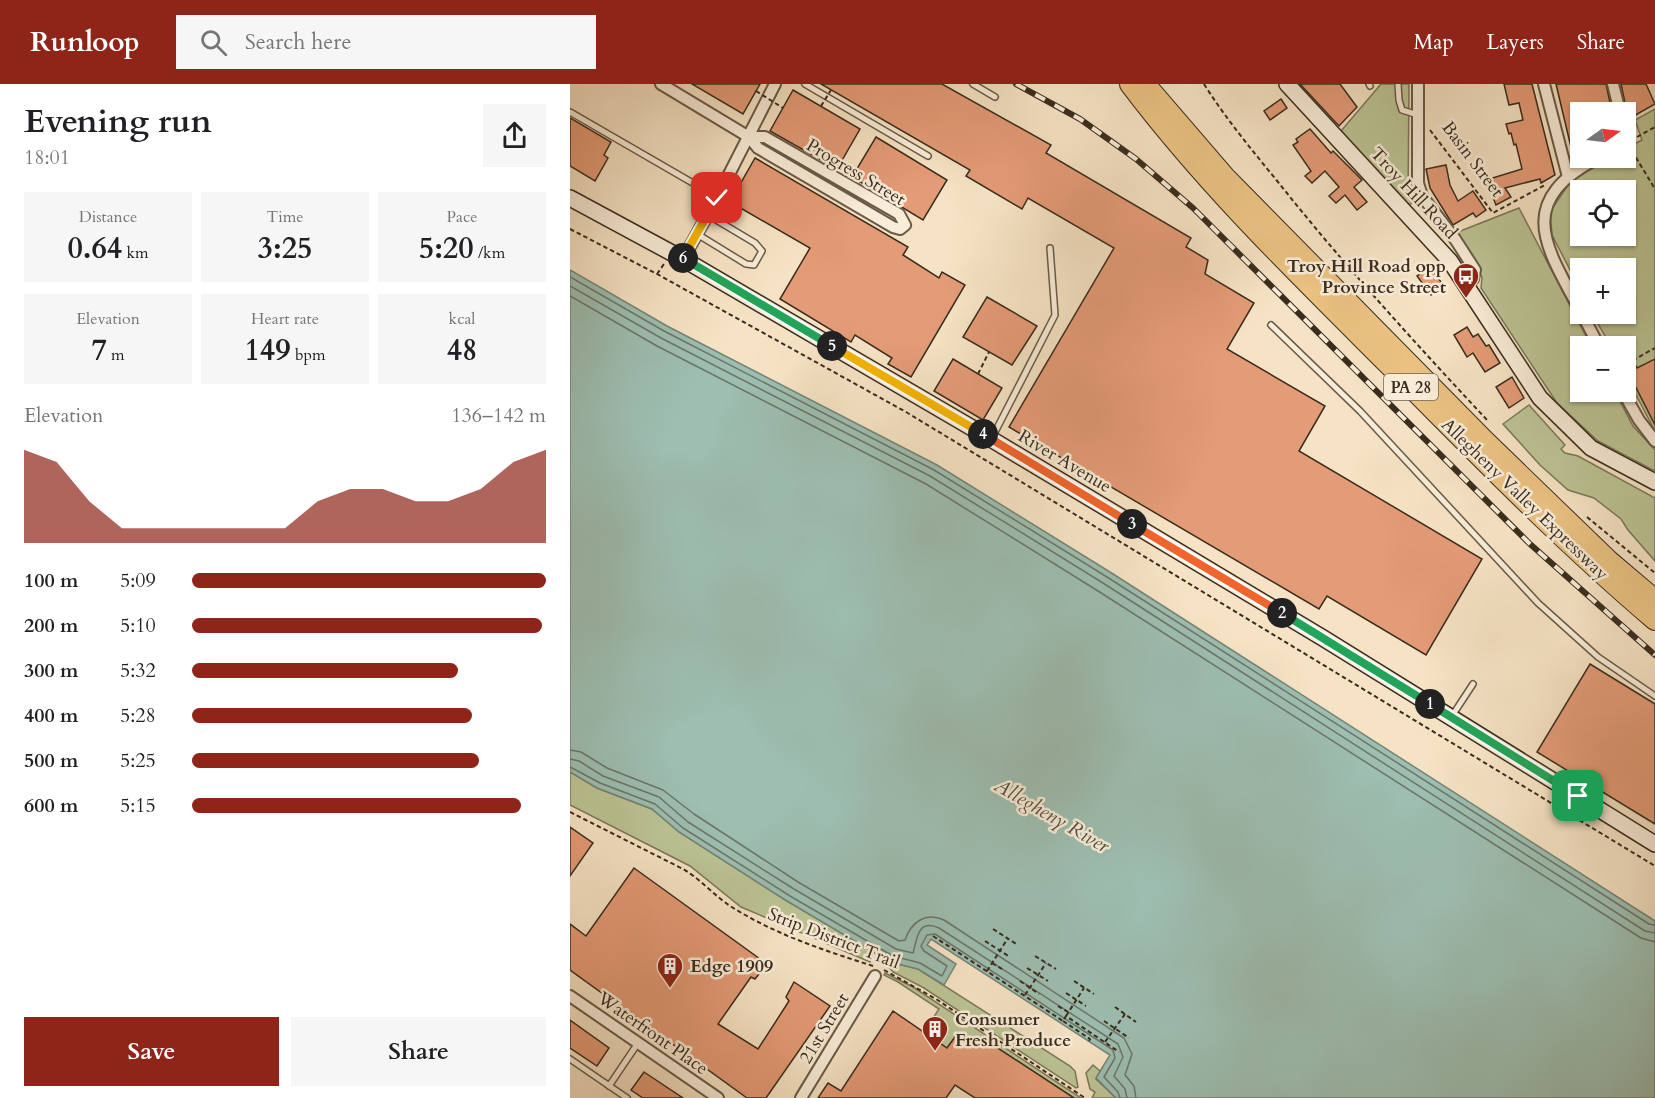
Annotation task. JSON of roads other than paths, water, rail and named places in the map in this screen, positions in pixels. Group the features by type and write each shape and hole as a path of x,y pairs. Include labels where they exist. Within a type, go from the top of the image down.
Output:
{"highway":[{"path":"1162,84 1225,177"},
{"name":"Allegheny Valley Expressway","path":"1135,87 1539,494 1608,560 1655,600"},
{"name":"Allegheny Valley Expressway","path":"1135,87 1177,145 1262,239 1529,506 1601,574 1655,620"}],"street":[{"name":"Progress Street","path":"661,84 749,136 758,148 893,227 900,229 905,225 899,214 765,137 749,136"},
{"path":"682,259 708,215 775,84"},
{"name":"Troy Hill Road","path":"1287,84 1450,261 1540,398 1592,448 1655,482"},
{"path":"1418,84 1418,183 1422,196 1455,239 1474,270 1473,279 1465,285"},
{"path":"1544,84 1568,177"},
{"path":"1613,84 1618,102"},
{"path":"1570,292 1551,256 1544,235 1543,215 1568,177 1582,168"},
{"name":"River Avenue","path":"570,198 682,259 992,439 1451,717 1655,844"},
{"path":"1629,402 1655,441"},
{"name":"21st Street","path":"801,1098 875,976"},
{"name":"Waterfront Place","path":"570,996 718,1098"}],"lane":[{"path":"805,84 928,156"},
{"path":"973,84 995,97"},
{"path":"1398,84 1402,110 1419,116"},
{"path":"570,112 717,198"},
{"path":"697,234 746,264 754,265 762,251 755,243 708,215"},
{"path":"992,439 1055,315 1050,248"},
{"path":"1271,325 1360,411 1538,603 1598,657 1655,696"},
{"path":"1451,717 1473,684"},
{"path":"609,1086 638,1043"},
{"path":"570,1059 627,1098"}],"water":[{"name":"Allegheny River","path":"570,270 667,326 937,465 1110,572 1655,921 1655,1098 1116,1098 1096,1078 1110,1055 931,939 927,945 956,964 944,985 918,969 890,962 787,901 679,832 652,809 597,788 570,772"}],"railway":[{"path":"1016,84 1080,119 1136,159 1193,208 1530,544 1655,655"}],"place":[{"name":"Troy Hill Road opp Province Street","path":"1466,299"},
{"name":"Edge 1909","path":"670,989"},
{"name":"Consumer Fresh Produce","path":"935,1052"}]}
